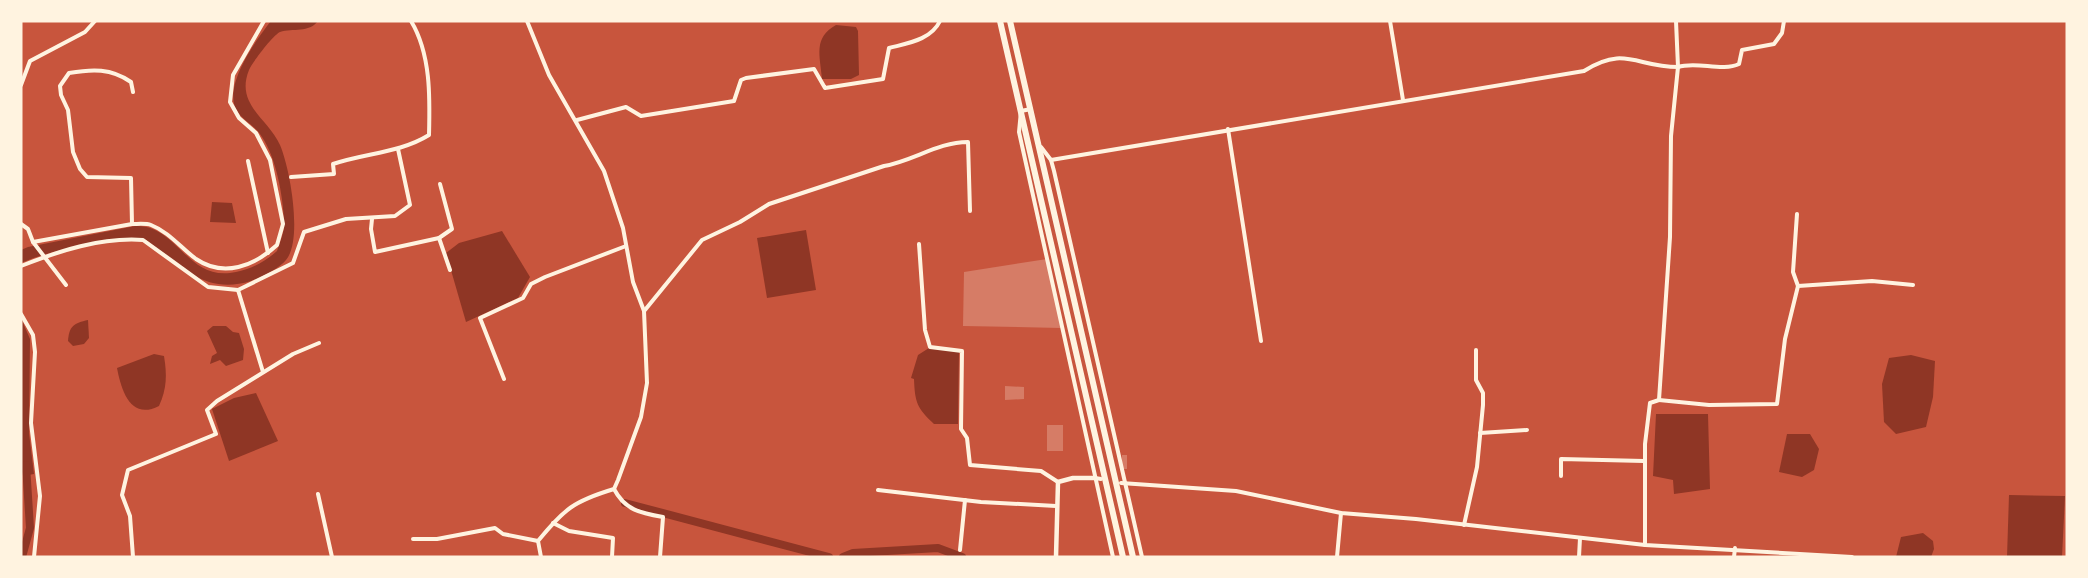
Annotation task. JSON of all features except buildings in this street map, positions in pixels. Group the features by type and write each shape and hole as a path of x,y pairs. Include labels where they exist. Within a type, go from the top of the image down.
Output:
{"highway":[{"path":"1000,21 1124,557"},
{"path":"1010,21 1133,557"}],"street":[{"path":"21,85 30,61 85,32 95,21"},
{"path":"33,243 132,224 150,224 181,244 197,259 223,270 251,263 268,254 277,245 283,224 270,160 256,134 239,118 230,102 234,75 264,21"},
{"path":"291,177 334,174 333,164 373,152 398,149 429,135 431,99 423,50 411,21"},
{"path":"527,21 549,75 577,120 604,171 626,246 633,282 644,311 647,383 641,417 614,489 621,504 646,514 663,517 660,557"},
{"path":"577,120 626,107 641,116 734,101 741,80 813,69 825,88 883,79 889,48 914,43 934,32 940,21"},
{"path":"1390,21 1403,100"},
{"path":"1659,400 1670,237 1671,136 1677,68 1676,21"},
{"path":"1051,160 1584,71 1602,60 1617,57 1677,68 1691,63 1732,67 1738,64 1742,50 1774,44 1782,33 1784,21"},
{"path":"132,224 131,178 87,177 80,169 73,152 68,110 60,86 69,74 95,68 121,75 131,82 133,92"},
{"path":"1032,109 1021,111 1018,125 1021,142 1113,557"},
{"path":"1228,129 1261,341"},
{"path":"644,311 702,240 740,222 769,204 884,166 904,162 920,153 968,142 970,211"},
{"path":"1040,147 1051,160 1142,557"},
{"path":"21,266 45,255 76,247 143,240 208,287 237,290 293,263 304,232 346,219 395,216 411,205 398,149"},
{"path":"248,160 268,254"},
{"path":"372,219 371,229 375,252 440,238 452,229 440,184"},
{"path":"1645,545 1644,462 1650,403 1659,400 1709,405 1777,404 1785,339 1798,286 1793,272 1797,214"},
{"path":"21,224 28,229 33,243 45,255 66,285"},
{"path":"440,238 450,270"},
{"path":"919,244 925,330 930,348 962,351 961,429 967,438 970,465 1041,471 1058,482 1073,478 1101,479"},
{"path":"504,379 480,318 523,298 531,284 545,277 626,246"},
{"path":"1798,286 1872,281 1913,285"},
{"path":"237,290 263,372"},
{"path":"21,314 33,335 35,352 31,423 40,496 34,557"},
{"path":"133,557 130,516 123,495 128,470 216,434 207,410 293,354 320,343"},
{"path":"1464,525 1480,433 1483,393 1476,380 1476,350"},
{"path":"1480,433 1527,430"},
{"path":"1561,476 1561,459 1644,462"},
{"path":"1056,557 1058,482"},
{"path":"1121,483 1236,491 1341,513 1645,545 1735,548 1852,557"},
{"path":"538,541 568,508 583,498 614,489"},
{"path":"878,490 965,500 1056,506"},
{"path":"318,494 332,557"},
{"path":"960,550 965,500"},
{"path":"1337,557 1341,513"},
{"path":"553,523 569,531 613,538 612,557"},
{"path":"413,539 437,539 495,528 503,534 538,541"},
{"path":"1579,557 1580,538"},
{"path":"538,541 541,557"},
{"path":"1734,557 1735,548"}],"shaded area":[{"path":"271,21 318,21 310,27 277,34 251,66 246,82 249,102 275,135 288,170 293,204 294,237 291,250 283,263 251,281 220,284 194,276 146,240 137,239 64,249 21,263 21,250 28,247 135,226 150,228 162,234 194,262 219,273 247,269 263,262 277,251 284,225 275,166 262,137 240,115 234,101 234,89 243,64"},
{"path":"836,25 856,27 858,31 859,75 851,79 822,79 819,55 821,41"},
{"path":"212,202 232,203 236,223 210,222"},
{"path":"806,230 816,290 767,298 757,238"},
{"path":"502,231 530,277 518,298 466,322 446,253 459,243"},
{"path":"21,318 30,339 29,433 34,474 23,476 21,467"},
{"path":"88,320 89,338 84,344 73,346 68,341 71,329 79,322"},
{"path":"213,326 226,326 233,332 239,333 244,349 243,360 226,366 220,360 210,364 212,356 217,353 207,331"},
{"path":"929,348 959,352 958,424 934,424 918,404 914,379 911,378 918,355"},
{"path":"154,354 164,356 166,375 164,393 159,406 149,410 141,409 134,406 124,393 117,368"},
{"path":"1911,355 1935,361 1933,397 1926,427 1896,434 1884,422 1882,384 1889,358"},
{"path":"256,393 278,441 229,461 212,409 234,398"},
{"path":"1656,414 1708,414 1710,489 1674,494 1673,480 1653,476"},
{"path":"1787,434 1810,434 1819,449 1814,470 1802,477 1779,472"},
{"path":"2009,495 2065,496 2062,557 2007,557"},
{"path":"1923,533 1933,541 1934,549 1931,557 1896,557 1901,537"}],"waterway":[{"path":"22,557 30,528 26,465"},
{"path":"625,503 829,557"},
{"path":"843,557 853,553 938,548 962,557"}]}
